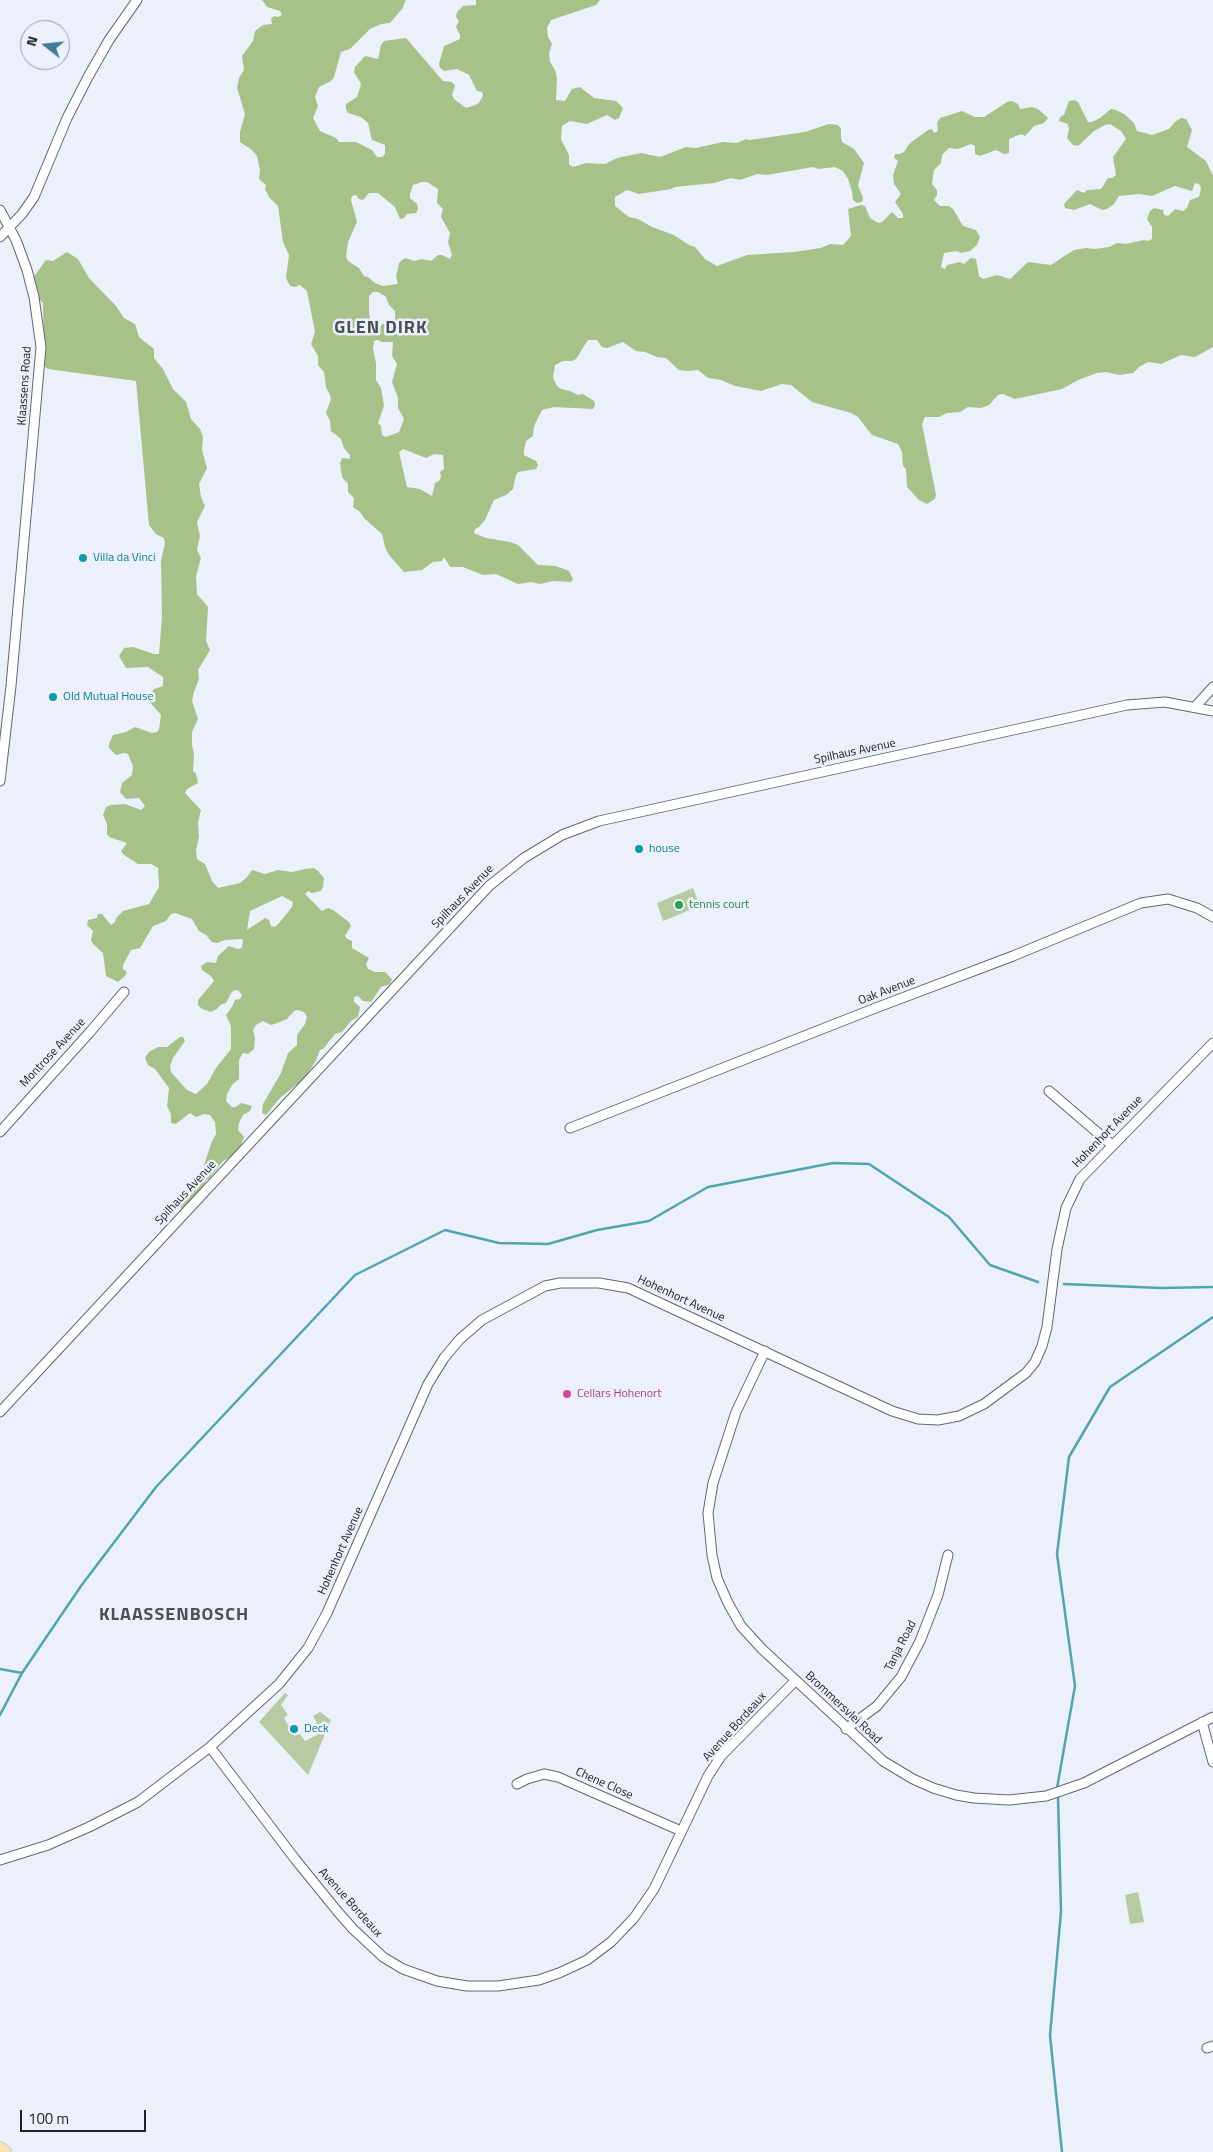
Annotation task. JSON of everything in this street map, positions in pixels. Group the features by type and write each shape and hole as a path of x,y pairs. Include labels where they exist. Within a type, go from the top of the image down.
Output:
{"main road":[{"path":"0,2148 5,2152"}],"street":[{"path":"0,237 34,197 67,118 88,77 109,40 137,0"},
{"name":"Klaassens Road","path":"0,210 27,270 34,297 41,347 11,686 0,781"},
{"path":"1196,707 1213,687"},
{"name":"Spilhaus Avenue","path":"0,1412 489,886 518,862 562,835 599,821 1127,705 1165,702 1213,710"},
{"name":"Oak Avenue","path":"570,1128 1013,956 1141,903 1168,899 1197,908 1213,916"},
{"name":"Montrose Avenue","path":"0,1132 124,992"},
{"name":"Hohenhort Avenue","path":"0,1860 48,1845 138,1802 210,1748 279,1684 308,1648 327,1613 428,1384 444,1358 460,1339 482,1320 545,1286 560,1283 600,1283 628,1288 892,1411 918,1419 938,1420 959,1416 984,1404 1026,1373 1035,1362 1048,1327 1057,1249 1066,1208 1080,1179 1213,1042"},
{"path":"1049,1091 1112,1145"},
{"name":"Brommersvlei Road","path":"765,1351 736,1412 713,1483 708,1513 712,1555 718,1578 728,1603 741,1626 795,1681 883,1761 913,1779 933,1788 974,1798 1009,1800 1046,1796 1084,1783 1213,1717"},
{"name":"Tanja Road","path":"846,1729 877,1706 901,1677 920,1642 938,1595 948,1555"},
{"name":"Avenue Bordeaux","path":"210,1748 295,1859 353,1929 384,1957 403,1969 437,1981 467,1986 498,1986 521,1983 559,1973 587,1960 611,1942 634,1918 654,1889 708,1776 721,1756 795,1681"},
{"path":"1202,1722 1213,1762"},
{"name":"Chene Close","path":"517,1784 544,1774 558,1777 681,1832"}],"green space":[{"path":"262,0 406,0 402,9 390,23 381,24 370,29 350,49 341,52 334,77 331,81 319,87 315,97 318,106 313,118 320,131 336,138 339,142 356,142 372,150 377,157 382,157 385,154 385,145 372,140 368,123 361,117 348,113 346,109 346,104 357,97 361,84 354,72 355,67 365,56 378,59 381,45 384,41 406,38 443,81 452,82 455,86 452,95 454,99 466,108 478,104 483,96 482,92 477,91 469,75 457,69 444,71 440,68 439,64 444,46 460,39 456,27 459,21 456,17 457,12 463,6 476,5 476,0 600,0 596,5 551,20 547,28 548,37 552,44 549,53 550,62 557,78 556,100 565,101 572,89 580,87 594,98 616,101 623,108 619,118 615,120 607,115 587,124 570,121 562,126 561,139 569,155 569,164 573,167 586,163 605,164 617,158 641,153 660,157 686,147 696,148 723,142 737,143 746,139 805,132 829,124 838,125 841,129 842,142 854,149 864,163 858,185 863,198 862,202 857,203 853,200 848,179 843,171 835,167 818,169 813,167 767,175 757,174 740,180 731,178 714,183 675,187 639,194 627,190 615,197 615,206 629,217 674,235 695,247 705,259 717,266 747,255 794,252 821,248 830,244 843,245 851,236 848,209 861,205 865,206 870,218 878,223 882,222 892,212 898,218 903,218 903,214 895,202 901,194 894,184 893,175 898,161 894,158 895,154 904,152 909,144 928,130 932,129 934,133 938,131 937,123 940,118 962,111 975,117 984,117 1007,102 1012,101 1018,104 1020,109 1032,107 1038,109 1048,118 1044,123 1034,126 1025,136 1021,134 1009,139 1009,153 1004,154 996,150 980,156 975,154 975,146 971,144 958,149 949,148 942,155 941,163 934,170 932,184 937,190 937,195 934,200 940,206 949,206 953,209 963,226 976,230 980,237 977,245 970,251 944,253 941,267 945,269 947,265 960,262 964,264 971,258 976,259 979,276 983,279 997,275 1010,279 1028,262 1051,265 1074,250 1109,247 1117,243 1126,244 1144,240 1148,241 1152,239 1152,227 1147,219 1150,211 1154,208 1163,210 1164,215 1168,216 1175,209 1183,211 1187,208 1190,200 1199,197 1201,188 1199,184 1195,183 1192,191 1175,186 1152,196 1139,194 1119,196 1114,204 1102,210 1090,204 1074,210 1065,208 1064,204 1077,190 1084,193 1087,190 1101,189 1108,178 1116,175 1113,157 1126,139 1121,131 1110,124 1094,131 1078,146 1073,145 1067,138 1068,124 1059,121 1060,117 1064,115 1069,101 1074,100 1078,102 1088,122 1100,118 1111,109 1116,110 1134,123 1137,131 1152,135 1169,129 1181,118 1186,119 1192,130 1187,147 1206,161 1213,176 1213,347 1195,357 1181,355 1161,364 1148,362 1133,373 1119,375 1106,372 1097,373 1078,380 1062,389 1015,399 1003,394 998,395 989,405 981,408 968,407 960,412 947,413 939,417 925,417 922,424 936,495 935,499 927,504 919,500 907,487 906,469 903,466 902,452 898,444 872,435 858,417 851,413 812,402 791,385 782,384 761,391 735,386 721,380 708,378 698,370 679,370 666,358 636,351 623,342 607,348 602,347 597,340 588,340 576,359 563,361 555,365 553,378 561,389 578,395 583,394 594,401 593,409 554,407 542,410 534,426 533,436 526,441 524,450 524,455 536,461 538,465 536,469 518,472 513,489 506,495 494,500 485,520 475,529 474,533 486,538 518,545 538,565 556,566 569,571 573,579 571,582 553,581 540,584 531,582 518,584 496,574 483,575 463,567 450,567 444,557 442,561 433,562 422,570 404,572 389,555 382,534 353,507 354,498 348,492 348,484 342,477 340,463 342,458 350,459 350,455 344,448 341,439 331,431 330,421 326,413 331,399 326,387 324,372 318,365 318,356 311,344 315,332 307,291 300,285 290,286 286,278 289,255 283,242 278,206 269,197 265,189 266,185 259,179 260,170 257,156 240,142 240,132 245,114 237,88 239,78 244,70 242,56 253,41 255,31 263,25 272,24 271,19 274,16 282,15 280,11 267,7","holes":["427,182 438,189 437,203 443,209 441,217 450,233 448,242 452,255 450,259 438,255 431,261 422,259 414,261 406,258 399,263 396,276 398,284 383,286 364,276 359,268 348,261 346,257 348,242 357,222 351,200 352,196 356,195 359,199 363,200 369,193 378,193 395,207 400,219 404,218 407,214 416,213 418,209 417,204 410,198 413,185","373,292 378,292 386,297 389,305 395,311 395,322 382,324 378,332 374,331 372,327 369,313 369,296","374,341 393,342 392,356 397,364 392,382 398,398 398,408 404,419 399,432 386,437 382,435 381,426 378,423 384,406 381,388 376,380","403,449 426,458 434,454 443,455 444,469 440,472 441,477 439,481 435,483 432,496 420,489 407,487 399,452"]},
{"path":"67,252 78,259 89,278 116,306 124,318 135,324 139,337 154,349 154,358 163,369 173,389 186,402 191,419 200,429 203,437 202,450 207,468 199,484 205,506 197,522 200,536 197,550 201,558 196,576 197,594 208,607 206,641 210,650 198,670 199,679 192,701 198,719 192,732 192,745 194,754 193,771 196,774 198,783 187,789 185,793 201,810 198,823 197,859 205,864 212,881 218,888 240,883 252,870 265,874 278,870 292,872 314,868 324,878 323,887 321,891 312,893 308,891 305,894 322,911 328,908 333,910 349,922 351,926 345,936 352,941 352,948 369,958 366,964 368,969 375,972 385,972 392,979 390,984 381,987 371,1002 363,1001 358,996 354,997 354,1002 360,1007 358,1017 351,1021 342,1032 335,1034 324,1048 320,1050 306,1077 280,1098 266,1115 262,1113 263,1104 281,1073 288,1053 297,1045 297,1035 305,1024 307,1017 304,1012 298,1010 280,1022 271,1025 263,1021 256,1025 253,1030 255,1038 254,1049 248,1054 243,1053 239,1060 239,1079 232,1085 227,1094 226,1101 232,1107 236,1107 241,1103 252,1106 250,1111 243,1115 239,1123 238,1130 244,1137 241,1145 235,1155 223,1161 209,1179 206,1180 203,1189 181,1209 179,1204 190,1191 195,1177 203,1168 216,1134 215,1122 210,1115 204,1114 196,1117 190,1113 176,1124 171,1123 171,1114 167,1106 169,1088 155,1069 148,1065 145,1058 149,1052 158,1047 167,1047 180,1037 183,1037 185,1041 173,1058 170,1066 171,1072 187,1090 196,1094 207,1084 216,1068 231,1049 231,1026 226,1015 235,1000 240,999 242,995 239,991 235,990 231,993 226,1003 220,1005 217,1009 211,1012 202,1009 198,1005 198,1000 214,981 211,976 202,970 201,966 207,962 216,963 218,956 229,946 238,949 242,948 243,939 212,942 199,931 192,919 175,913 171,914 166,921 153,926 140,948 131,950 123,965 123,969 127,972 118,982 106,976 103,953 91,940 93,931 87,925 88,920 97,918 98,914 102,914 111,925 123,911 149,904 159,887 158,868 151,864 138,864 124,855 121,851 127,843 109,837 103,815 106,807 111,805 125,804 141,810 145,806 139,798 126,799 120,792 122,783 132,775 133,766 128,754 116,755 109,748 109,744 113,735 126,732 135,727 152,733 157,732 159,729 161,715 149,701 149,697 154,689 163,686 163,677 148,667 126,668 119,656 124,648 133,647 159,654 162,617 161,561 165,543 164,538 156,534 149,525 136,381 48,369 44,366 43,303 38,298 33,278 46,260 53,261","holes":["282,896 293,902 292,907 275,927 271,926 269,920 265,918 247,930 250,911"]},
{"name":"tennis court","path":"693,888 700,906 663,921 657,903"},
{"path":"285,1693 288,1695 281,1705 288,1715 284,1718 294,1736 300,1734 305,1741 317,1735 312,1726 317,1723 313,1716 320,1712 331,1720 308,1775 259,1722"},
{"path":"1138,1892 1144,1922 1130,1924 1125,1895"}],"waterway":[{"path":"0,1669 22,1673 81,1586 156,1487 355,1275 445,1230 499,1243 548,1244 597,1230 649,1221 708,1187 833,1163 869,1164 949,1217 990,1265 1038,1282"},
{"path":"1064,1284 1161,1288 1213,1287"},
{"path":"1057,1788 1075,1686 1057,1554 1069,1457 1110,1387 1213,1317"},
{"path":"0,1715 22,1673"},
{"path":"1058,1797 1061,1912 1050,2035 1062,2152"}],"place":[{"name":"Villa da Vinci","path":"83,558"},
{"name":"Old Mutual House","path":"53,697"},
{"name":"house","path":"639,849"},
{"name":"tennis court","path":"679,905"},
{"name":"Cellars Hohenort","path":"567,1394"},
{"name":"Deck","path":"294,1729"}],"district":[{"name":"GLEN DIRK","path":"381,329"},
{"name":"KLAASSENBOSCH","path":"174,1616"}]}
